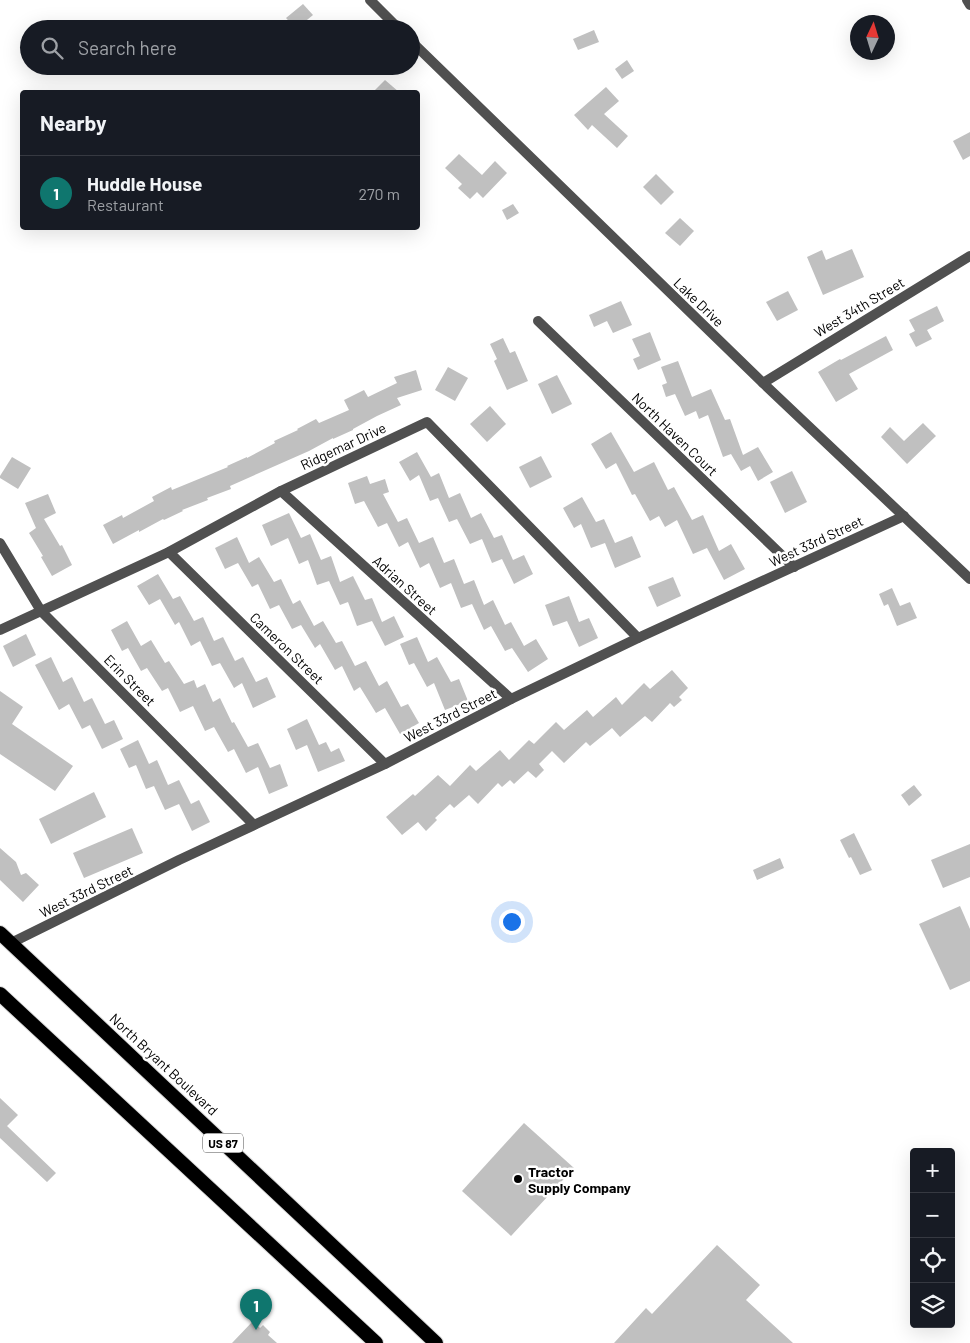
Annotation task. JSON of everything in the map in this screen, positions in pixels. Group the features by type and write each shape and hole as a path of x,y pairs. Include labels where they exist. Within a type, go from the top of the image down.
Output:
{"highway":[{"name":"North Bryant Boulevard","path":"0,933 6,946 436,1343"},
{"path":"0,994 376,1343"}],"street":[{"path":"370,0 390,20"},
{"path":"967,0 970,5"},
{"name":"Lake Drive","path":"420,50 762,383 970,580"},
{"name":"West 34th Street","path":"762,383 970,256"},
{"name":"North Haven Court","path":"538,321 794,567"},
{"name":"Ridgemar Drive","path":"0,630 169,552 280,491 427,422 638,638"},
{"name":"Adrian Street","path":"280,491 511,699"},
{"name":"West 33rd Street","path":"6,946 179,860 385,764 511,699 638,638 904,516"},
{"name":"Erin Street","path":"0,543 41,610 254,825"},
{"name":"Cameron Street","path":"169,552 385,764"}],"building":[{"path":"303,4 313,15 307,20 288,20 286,18"},
{"path":"594,30 599,42 578,50 573,39"},
{"path":"627,60 634,71 622,79 615,69"},
{"path":"385,80 397,90 375,90"},
{"path":"606,87 619,101 604,114 628,136 617,148 592,125 588,130 574,115"},
{"path":"970,132 970,156 963,160 953,141"},
{"path":"459,154 482,175 495,161 507,173 483,198 477,192 470,199 458,188 462,184 445,168"},
{"path":"656,174 674,192 661,205 643,187"},
{"path":"513,204 519,213 507,220 502,210"},
{"path":"680,218 694,231 680,246 665,233"},
{"path":"852,249 864,277 823,295 807,257 822,250 826,260"},
{"path":"788,291 798,310 777,321 766,302"},
{"path":"621,301 632,325 613,333 607,321 594,327 589,315"},
{"path":"937,306 944,321 927,330 932,339 916,347 909,334 915,331 909,320"},
{"path":"650,332 661,360 638,370 633,359 640,356 632,339"},
{"path":"886,336 893,350 849,374 858,389 836,402 818,372"},
{"path":"503,338 510,353 515,351 528,381 507,390 494,361 497,359 490,344"},
{"path":"678,361 692,397 711,389 725,420 730,419 743,455 758,447 773,472 758,481 750,466 741,471 731,454 723,457 708,415 699,419 696,411 685,416 675,394 666,397 662,385 667,383 661,367"},
{"path":"448,367 468,378 455,401 435,390"},
{"path":"416,370 422,390 397,398 401,405 309,451 230,486 231,489 207,498 208,500 182,510 113,544 103,525 122,515 123,518 154,501 152,497 171,487 172,490 247,458 275,443 274,441 316,419 319,423 349,410 344,400 364,390 368,397 397,383 394,377"},
{"path":"557,375 572,404 552,414 538,384"},
{"path":"490,406 506,424 487,442 470,424"},
{"path":"923,423 936,436 907,464 881,437 890,427 904,441"},
{"path":"611,432 634,472 654,462 668,490 674,487 692,520 703,515 719,551 731,544 745,569 724,580 707,548 693,554 677,520 665,527 659,516 650,521 635,494 632,495 616,463 606,469 591,444"},
{"path":"417,452 431,477 439,473 449,498 460,493 471,518 481,513 494,538 502,535 513,560 524,555 533,574 514,584 502,559 492,563 482,539 470,544 457,519 449,522 438,498 430,501 419,475 410,481 399,462"},
{"path":"541,456 552,477 530,488 519,467"},
{"path":"12,457 31,468 18,489 0,478"},
{"path":"792,471 807,502 785,513 770,482"},
{"path":"367,476 370,484 385,479 389,492 383,494 398,522 407,518 419,543 433,537 444,563 454,559 464,584 474,580 484,605 493,600 505,625 511,622 524,646 536,639 548,659 528,672 512,648 505,651 491,626 484,630 472,604 461,608 451,583 440,588 429,563 420,568 408,542 399,547 387,523 378,527 364,501 355,504 348,483"},
{"path":"48,494 56,513 44,519 60,546 62,545 72,565 52,576 29,533 36,528 25,503"},
{"path":"582,497 596,522 604,519 615,543 632,536 641,557 615,568 605,543 591,548 581,524 574,528 563,508"},
{"path":"289,513 301,538 310,534 321,560 331,556 340,582 353,576 365,600 372,598 382,622 394,616 404,637 385,646 372,621 357,626 348,602 340,605 329,581 317,585 308,560 299,564 288,538 271,546 262,525"},
{"path":"237,537 249,563 259,557 274,582 281,579 293,604 300,600 314,626 323,621 336,643 342,641 355,666 366,661 379,686 387,681 401,707 408,704 419,723 400,734 385,708 376,713 360,687 354,691 342,666 335,670 320,644 315,648 301,625 292,629 279,605 270,609 258,584 252,587 238,563 225,569 215,548"},
{"path":"158,574 173,599 180,596 194,621 203,617 214,641 223,637 235,661 243,657 256,682 267,677 276,697 253,708 242,683 234,688 220,663 212,666 200,641 191,646 179,622 175,625 160,599 149,605 137,586"},
{"path":"673,577 681,596 657,607 648,587"},
{"path":"892,588 900,606 910,602 917,618 897,626 888,604 884,606 879,594"},
{"path":"569,596 579,622 589,618 598,638 579,647 567,621 553,626 545,605"},
{"path":"127,621 141,646 151,640 165,663 169,661 184,684 194,680 197,688 205,684 213,702 220,698 232,723 234,722 248,747 258,743 270,768 280,764 288,786 269,794 258,767 246,773 234,749 228,752 214,727 205,731 193,706 180,712 168,688 162,691 147,668 141,671 128,648 122,651 111,630"},
{"path":"26,634 36,655 13,667 3,646"},
{"path":"417,637 428,662 437,657 451,682 459,679 468,701 445,710 434,683 427,687 414,663 409,665 400,644"},
{"path":"51,657 63,682 72,677 84,702 92,698 105,724 114,720 123,739 102,749 90,725 82,729 69,704 59,710 35,665"},
{"path":"672,670 688,688 679,697 682,700 674,707 670,703 652,722 645,716 620,737 612,728 590,746 586,742 564,763 552,751 539,764 544,770 536,778 528,771 514,784 510,780 502,787 498,783 478,804 469,795 454,808 450,804 435,818 437,820 426,831 418,822 402,835 386,817 413,794 415,796 438,775 450,786 470,765 476,771 500,750 509,760 529,740 534,744 556,722 564,730 587,710 593,717 616,697 622,705 644,683 650,689"},
{"path":"0,691 23,707 12,724 73,766 55,791 0,754"},
{"path":"307,719 319,745 326,742 331,752 339,748 345,761 318,772 307,745 296,750 287,729"},
{"path":"138,740 149,764 157,760 168,785 179,780 191,804 199,800 210,822 192,831 179,804 165,810 154,786 146,789 136,765 129,768 120,749"},
{"path":"914,785 922,795 909,806 901,795"},
{"path":"94,792 106,817 51,844 39,819"},
{"path":"132,828 143,853 84,878 73,853"},
{"path":"854,833 872,870 860,875 840,840"},
{"path":"970,844 970,877 943,888 931,860"},
{"path":"0,848 16,862 21,875 26,873 39,885 23,902 0,880"},
{"path":"780,858 784,868 757,880 753,870"},
{"path":"960,906 970,929 970,981 950,990 919,924"},
{"path":"0,1098 18,1115 7,1126 56,1173 47,1182 0,1138"},
{"name":"Tractor Supply Company","path":"524,1123 574,1168 511,1236 462,1191"},
{"path":"717,1245 760,1285 746,1300 793,1343 614,1343 646,1308 652,1314"},
{"path":"253,1321 260,1328 263,1325 270,1332 268,1335 277,1343 232,1343"}],"place":[{"name":"Tractor Supply Company","path":"518,1179"},
{"name":"Huddle House","path":"256,1330"}]}
